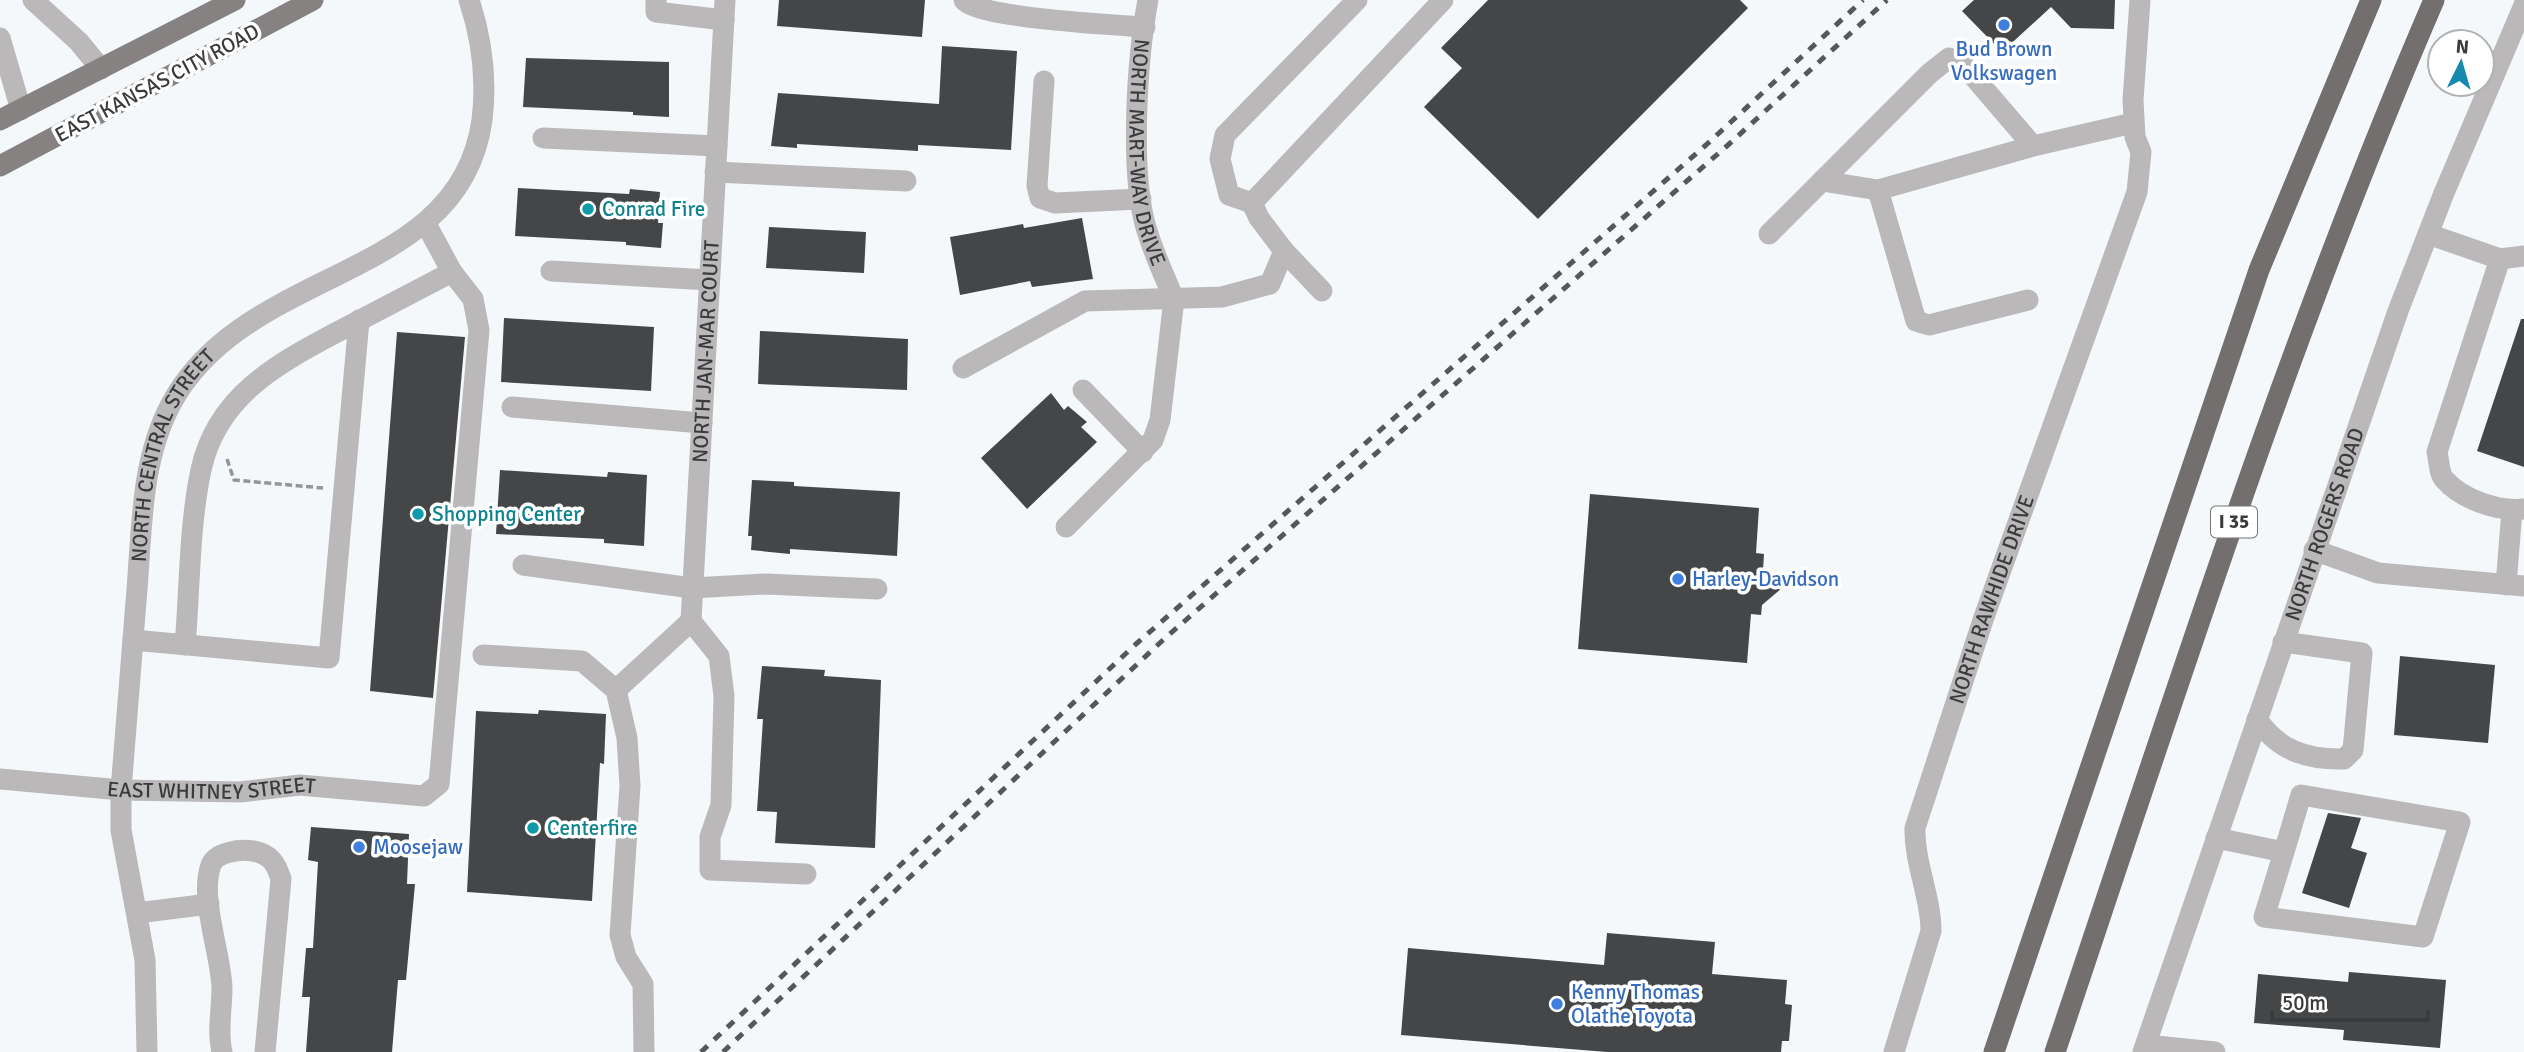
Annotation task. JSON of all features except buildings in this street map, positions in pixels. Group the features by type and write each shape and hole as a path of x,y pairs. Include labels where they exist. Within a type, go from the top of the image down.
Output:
{"highway":[{"name":"I 35","path":"1994,1052 2259,270 2371,0"},
{"name":"I 35","path":"2055,1052 2306,314 2359,178 2434,0"}],"main road":[{"name":"EAST KANSAS CITY ROAD","path":"0,121 235,0"},
{"name":"EAST KANSAS CITY ROAD","path":"0,166 313,0"}],"street":[{"path":"33,0 79,41 101,69"},
{"name":"NORTH CENTRAL STREET","path":"147,1052 146,972 121,830 121,790 149,466 162,423 181,387 212,349 251,319 404,240 426,224 454,193 467,174 480,132 484,84 483,53 470,0"},
{"path":"656,0 656,12 724,10"},
{"path":"964,0 967,4 994,13 1049,9 1145,27"},
{"name":"NORTH MART-WAY DRIVE","path":"1148,0 1137,142 1141,199 1145,223 1174,299"},
{"path":"1322,291 1284,251 1259,218 1252,203 1229,195 1220,159 1225,135 1357,0"},
{"path":"1822,181 1878,190 2032,146 2133,123 2134,57 2140,0"},
{"path":"1252,203 1413,34 1432,3"},
{"name":"NORTH ROGERS ROAD","path":"2144,1048 2314,550 2428,234 2524,5"},
{"name":"NORTH JAN-MAR COURT","path":"691,621 724,10"},
{"path":"0,38 21,110"},
{"path":"1769,234 1949,58 1961,62 2032,146"},
{"path":"1044,81 1037,186 1040,198 1055,202 1141,199"},
{"name":"NORTH RAWHIDE DRIVE","path":"1894,1052 1931,931 1931,918 1914,846 1915,828 1983,620 2137,192 2141,152 2133,123"},
{"path":"543,138 717,146"},
{"path":"715,172 906,181"},
{"path":"1878,190 1916,321 1929,325 2028,300"},
{"path":"185,645 197,491 201,467 217,429 245,389 262,374 452,272 426,224"},
{"path":"2428,234 2500,259 2524,256"},
{"path":"963,368 1085,301 1222,297 1270,284 1284,251"},
{"path":"2314,550 2378,573 2515,586 2518,510 2464,496 2442,477 2437,452 2500,259"},
{"path":"551,271 709,280"},
{"name":"EAST WHITNEY STREET","path":"0,779 121,790 240,792 300,785 424,796 439,784 479,330 473,299 452,272"},
{"path":"1066,527 1153,440 1160,420 1174,299"},
{"path":"133,640 329,658 359,320"},
{"path":"1083,390 1143,452"},
{"path":"512,407 702,422"},
{"path":"523,565 692,588 766,584 877,589"},
{"path":"616,690 691,621 719,656 724,696 721,805 710,837 710,870 806,874"},
{"path":"2257,719 2269,736 2291,752 2319,760 2344,759 2353,750 2362,653 2283,642"},
{"path":"483,655 582,661 616,690 627,738 630,786 621,935 626,957 643,984 644,1052"},
{"path":"2301,795 2460,822 2423,937 2264,917 2284,852 2301,795"},
{"path":"2216,838 2284,852"},
{"path":"222,1052 220,964 209,904 211,863 219,855 251,850 267,855 277,864 281,879 265,1052"},
{"path":"136,913 209,904"},
{"path":"2144,1048 2215,1052"}],"path":[{"path":"217,429 234,480 323,488 344,494"}],"railway":[{"path":"701,1052 1136,644 1706,145 1863,0"},
{"path":"723,1052 1163,640 1728,145 1887,0"}],"place":[{"name":"Bud Brown Volkswagen","path":"2004,25"},
{"name":"Conrad Fire","path":"588,209"},
{"name":"Shopping Center","path":"418,514"},
{"name":"Harley-Davidson","path":"1678,579"},
{"name":"Centerfire","path":"533,828"},
{"name":"Moosejaw","path":"359,847"},
{"name":"Kenny Thomas Olathe Toyota","path":"1557,1004"}]}
